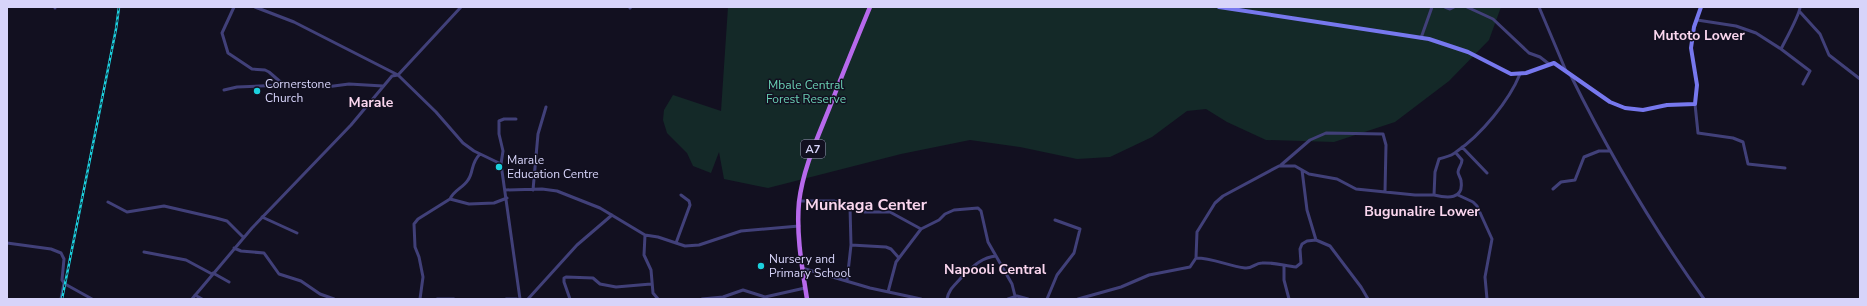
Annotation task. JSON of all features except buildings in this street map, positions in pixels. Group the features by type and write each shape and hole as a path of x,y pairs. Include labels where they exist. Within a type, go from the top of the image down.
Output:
{"main road":[{"name":"A7","path":"807,299 802,268 799,226 799,201 804,176 816,141 870,7"}],"street":[{"path":"234,7 222,33 228,53 246,67 269,72 284,85"},
{"path":"255,7 294,22 398,75 436,112 463,143 480,154 501,164"},
{"path":"192,299 243,237 351,125 392,76 398,75 461,7"},
{"path":"1219,7 1421,38 1456,47 1507,73 1520,74 1549,64 1556,64 1610,102 1625,108 1643,110 1667,105 1695,104"},
{"path":"1421,38 1432,7"},
{"path":"1444,7 1450,9 1454,7"},
{"path":"1467,7 1493,19 1529,53 1540,57 1549,64"},
{"path":"1538,7 1568,72 1610,151 1648,217 1704,299"},
{"path":"1701,7 1691,48 1697,86 1695,104 1698,133 1733,138 1743,142 1748,164 1785,168"},
{"path":"1780,49 1800,12 1800,7"},
{"path":"1800,12 1820,34 1829,55 1860,79"},
{"path":"1697,20 1739,26 1763,37 1810,72 1803,84"},
{"path":"1434,195 1438,161 1456,153 1483,129 1502,107 1520,74"},
{"path":"224,90 237,87 316,84 326,86 349,84 383,86"},
{"path":"533,190 538,134 546,108"},
{"path":"506,299 519,299 507,198 501,164 502,151 498,123 504,119 516,119"},
{"path":"1280,166 1310,140 1326,134 1383,134 1386,145 1385,192"},
{"path":"1462,147 1487,173"},
{"path":"1553,189 1561,182 1575,180 1582,161 1589,154 1610,151"},
{"path":"1456,153 1462,162 1458,172 1462,188 1458,195"},
{"path":"420,299 423,277 419,257 415,247 414,224 418,219 450,198 454,192 468,181 472,164 480,154"},
{"path":"1078,299 1089,298 1149,275 1190,267 1196,258 1197,232 1219,198 1250,182 1265,172 1280,166 1291,165 1315,176 1337,179 1356,189 1434,195 1448,198 1458,195 1468,199 1477,206 1492,239 1485,277 1487,299"},
{"path":"1302,170 1307,210 1316,240"},
{"path":"505,190 557,191 612,214 645,235 658,237 692,247 741,231 799,226"},
{"path":"676,243 690,205 690,202 681,195"},
{"path":"450,198 470,204 494,203 507,198"},
{"path":"799,201 834,201 865,212 890,212 920,229"},
{"path":"108,202 127,212 164,206 216,218 228,223 243,237"},
{"path":"848,281 851,245 850,207"},
{"path":"888,292 892,271 899,258 920,229 939,220 949,211 960,208 978,208 981,211 988,242 1012,284 1015,296"},
{"path":"528,299 577,245 612,214"},
{"path":"262,217 297,234"},
{"path":"1047,299 1057,275 1074,253 1080,230 1055,220"},
{"path":"645,235 644,255 651,270 651,284 653,293 658,299"},
{"path":"1196,258 1209,259 1243,268 1251,268 1258,264 1266,263 1284,266 1300,266 1300,248 1302,244 1306,241 1316,240 1332,249 1368,299"},
{"path":"7,243 51,249 61,253 64,259 61,279 64,283 92,299"},
{"path":"851,245 886,247 891,249 899,258"},
{"path":"234,248 248,252 264,253 270,259 279,274 301,281 319,296 334,299"},
{"path":"144,252 186,260 229,282"},
{"path":"946,299 951,288 970,268 985,258 996,256"},
{"path":"1284,266 1284,280 1289,299"},
{"path":"802,268 895,294 921,299"},
{"path":"570,299 564,282 564,278 566,277 593,278 600,284 616,287 651,284"},
{"path":"61,299 64,283"},
{"path":"702,299 723,296 743,290 765,298 805,288"},
{"path":"894,299 895,294"},
{"path":"195,295 202,299"},
{"path":"1008,299 1015,296 1028,299"},
{"path":"437,299 454,299"}],"green space":[{"name":"Mbale Central Forest Reserve","path":"728,7 1501,7 1489,40 1449,81 1395,122 1334,142 1266,140 1227,122 1206,109 1187,111 1152,137 1110,157 1077,159 1020,147 970,140 901,154 768,188 724,179 719,152 711,173 693,166 687,153 667,133 663,120 664,110 673,95 721,111"}],"railway":[{"path":"62,299 116,29 119,7"}],"place":[{"name":"Cornerstone Church","path":"257,91"},
{"name":"Marale Education Centre","path":"499,167"},
{"name":"Nursery and Primary School","path":"761,266"}],"district":[{"name":"Mutoto Lower","path":"1699,35"},
{"name":"Marale","path":"371,102"},
{"name":"Munkaga Center","path":"866,205"},
{"name":"Bugunalire Lower","path":"1422,211"},
{"name":"Napooli Central","path":"995,269"}]}
